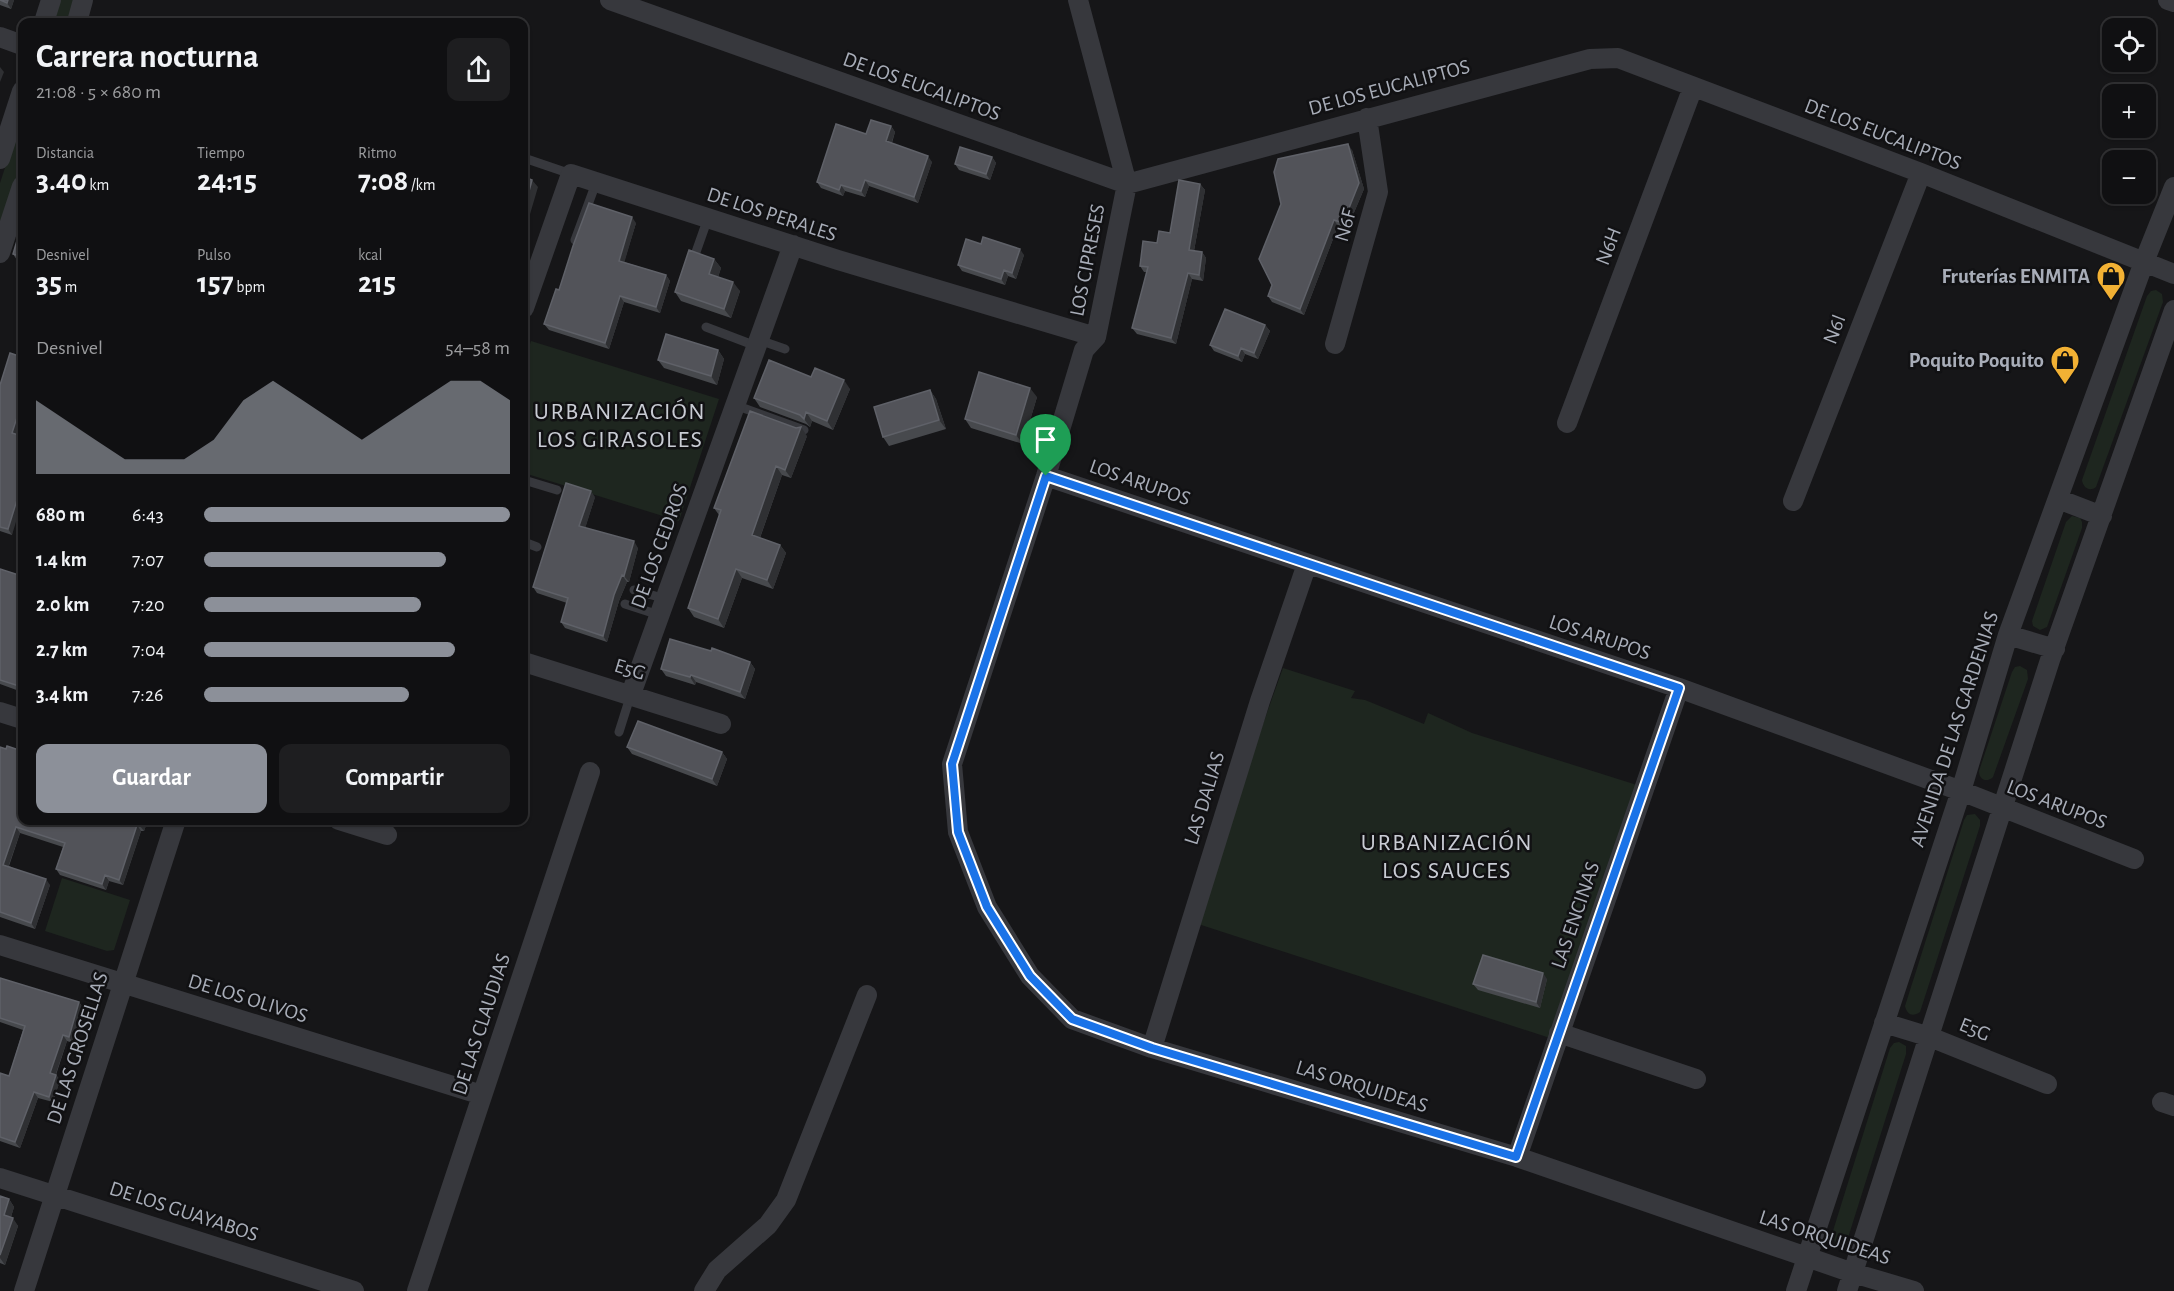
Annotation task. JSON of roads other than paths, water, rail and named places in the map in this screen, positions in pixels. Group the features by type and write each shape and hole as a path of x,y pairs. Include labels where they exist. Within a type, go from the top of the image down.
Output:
{"street":[{"path":"45,18 51,0"},
{"path":"77,18 83,0"},
{"name":"DE LOS EUCALIPTOS","path":"610,0 1127,184 1590,59 1618,58 1921,173 2174,274"},
{"name":"LOS CIPRESES","path":"952,764 1046,476 1084,350 1096,337 1127,184 1078,0"},
{"path":"2168,0 2174,2"},
{"path":"0,38 18,44"},
{"name":"N6H","path":"1567,423 1693,87"},
{"path":"0,159 18,103"},
{"name":"N6F","path":"1335,344 1378,192 1367,118"},
{"name":"N6I","path":"1793,501 1921,173"},
{"path":"528,291 571,174"},
{"name":"DE LOS PERALES","path":"571,174 793,246 1096,337"},
{"name":"AVENIDA DE LAS GARDENIAS","path":"1796,1291 1805,1256 1961,791 2008,635 2144,262 2174,187"},
{"path":"0,253 18,198"},
{"name":"DE LOS CEDROS","path":"631,694 793,246"},
{"path":"1850,1282 2055,649 2174,310"},
{"name":"LOS ARUPOS","path":"1046,476 1679,688 1961,791 2133,859"},
{"path":"2058,500 2102,516"},
{"name":"LAS DALIAS","path":"1152,1048 1256,712 1307,564"},
{"path":"2008,635 2055,649"},
{"name":"E5G","path":"528,663 721,724"},
{"name":"LAS ENCINAS","path":"1516,1157 1679,688"},
{"path":"0,712 18,718"},
{"name":"LAS ORQUIDEAS","path":"952,764 958,832 987,907 1030,976 1072,1019 1152,1048 1516,1157 1805,1256 1850,1282 1914,1291"},
{"name":"DE LAS CLAUDIAS","path":"417,1291 590,772"},
{"name":"DE LAS GROSELLAS","path":"24,1291 174,825"},
{"path":"355,825 387,835"},
{"name":"DE LOS OLIVOS","path":"0,945 482,1095"},
{"path":"704,1291 717,1270 768,1224 786,1200 867,995"},
{"name":"E5G","path":"1884,1023 1930,1037 2047,1084"},
{"path":"1559,1033 1696,1078"},
{"name":"DE LOS GUAYABOS","path":"0,1178 354,1291"}],"lane":[{"path":"528,159 571,174"},
{"path":"575,240 596,183"},
{"path":"696,252 708,218"},
{"path":"706,327 785,350"},
{"path":"735,405 804,430"},
{"path":"528,481 557,490"},
{"path":"528,544 537,547"},
{"path":"634,590 662,607"},
{"path":"625,604 662,607"},
{"path":"619,732 631,694"}],"place":[{"name":"Fruterías ENMITA","path":"2111,302"},
{"name":"Poquito Poquito","path":"2065,386"}],"district":[{"name":"URBANIZACIÓN LOS GIRASOLES","path":"620,425"},
{"name":"URBANIZACIÓN LOS SAUCES","path":"1447,856"}]}
